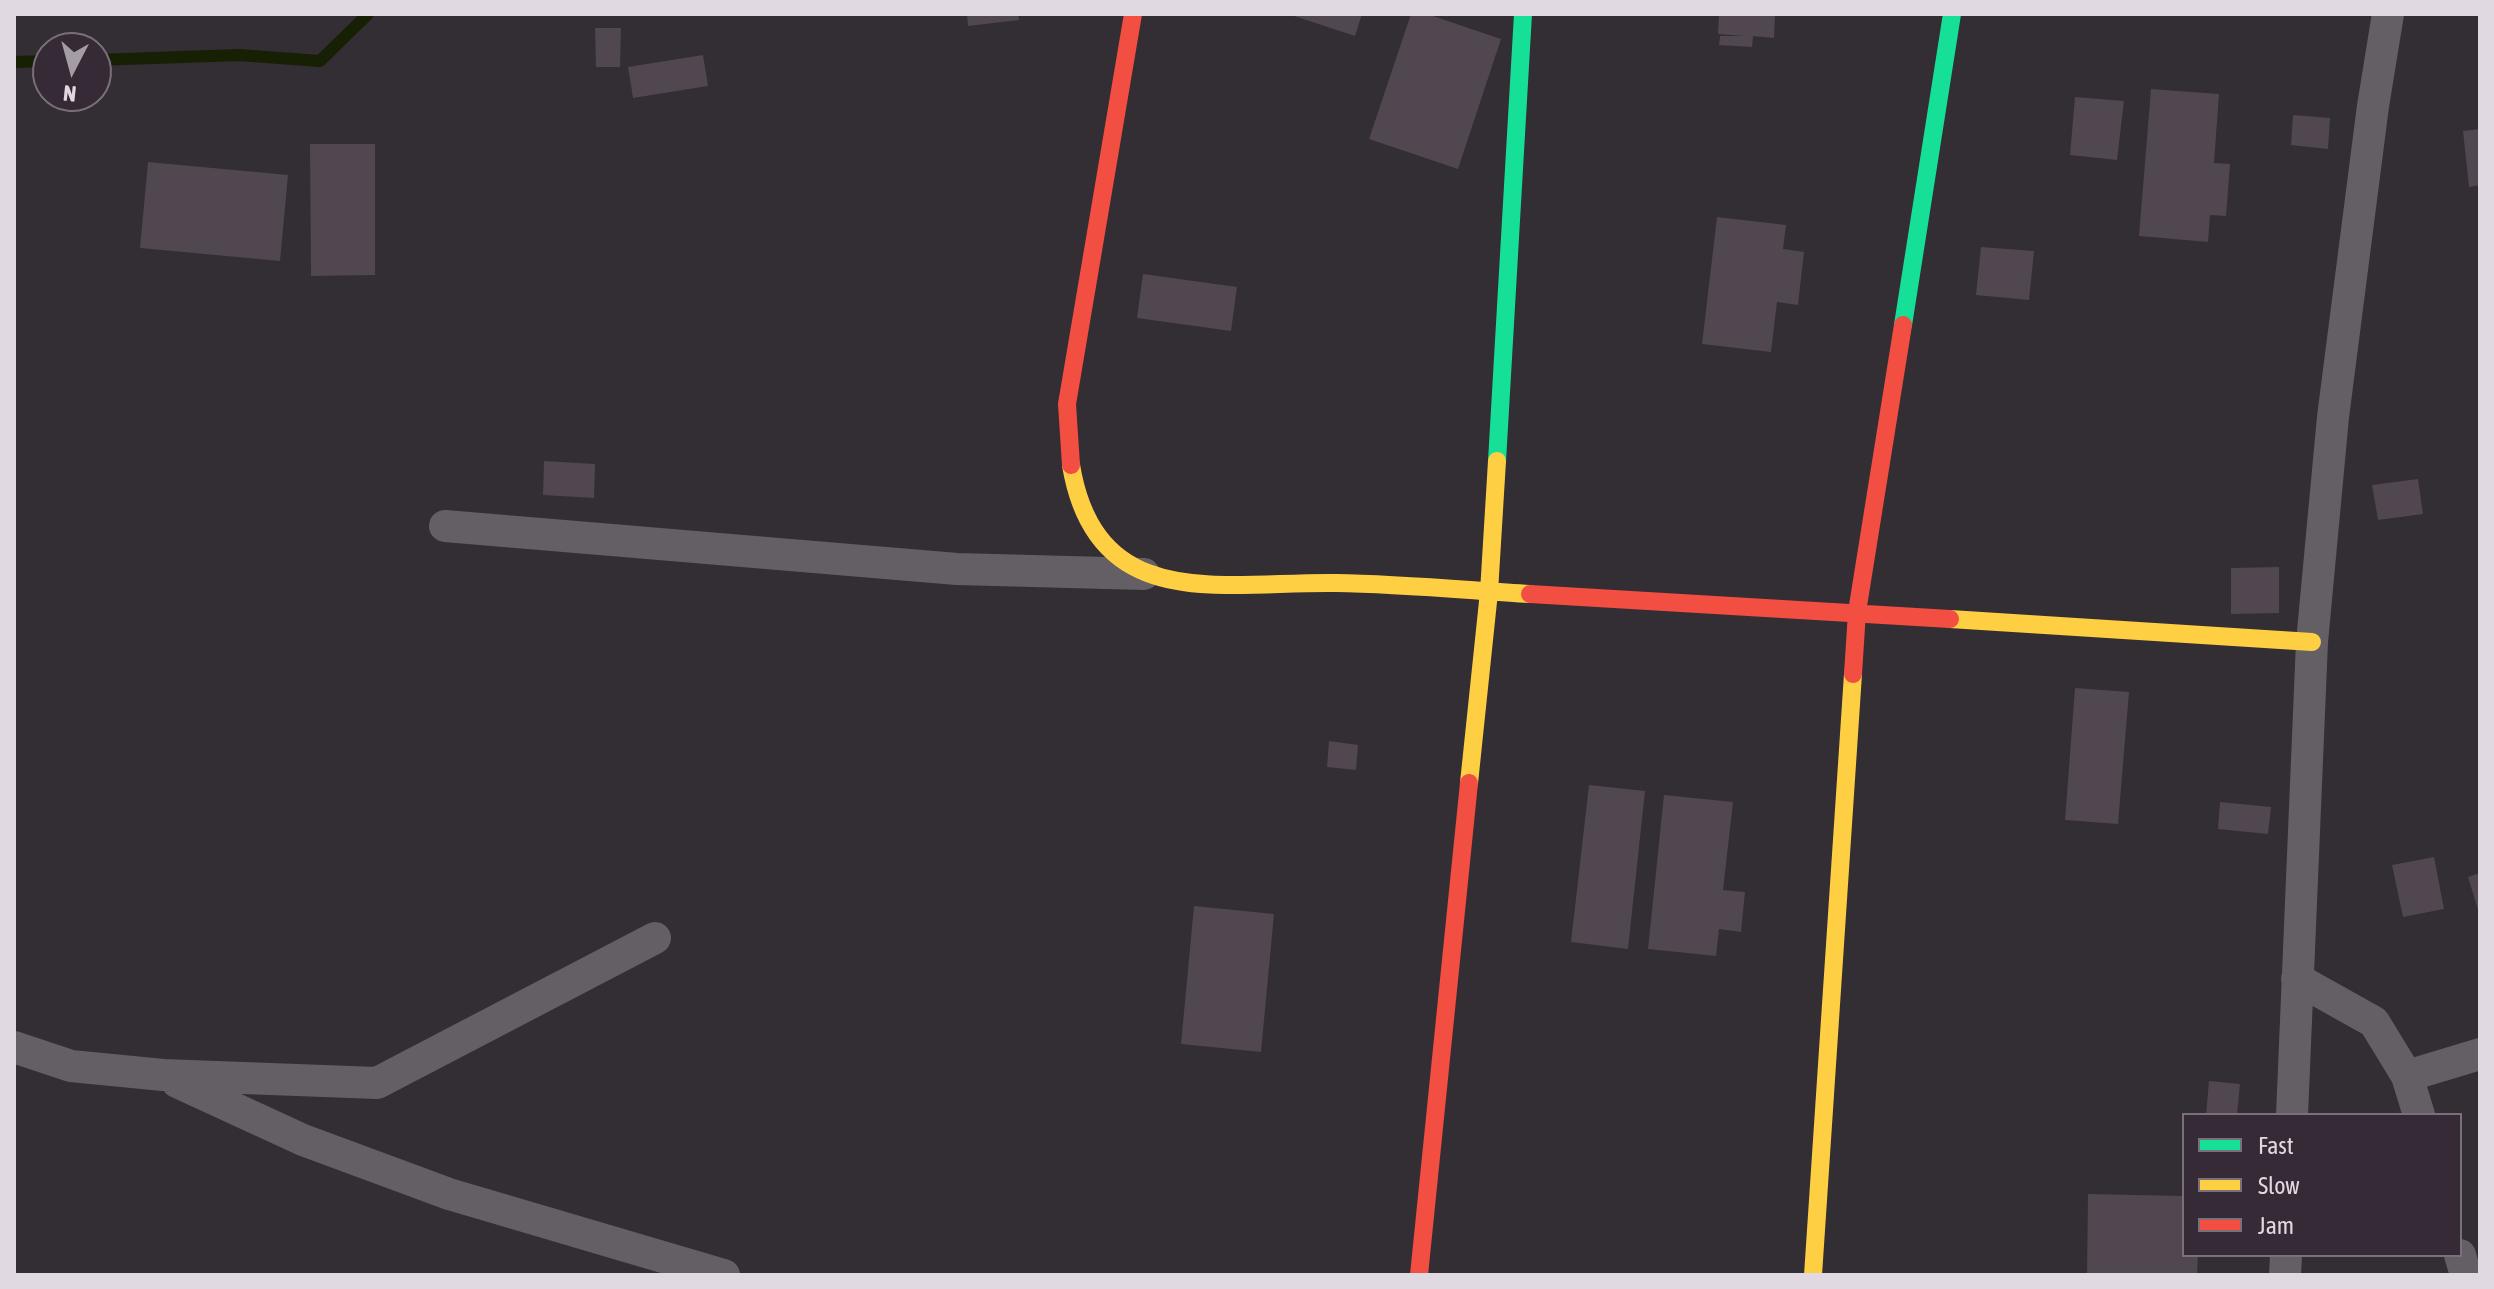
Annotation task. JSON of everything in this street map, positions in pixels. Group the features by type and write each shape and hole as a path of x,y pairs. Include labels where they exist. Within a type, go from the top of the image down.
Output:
{"street":[{"path":"1133,14 1066,424 1080,499 1102,544 1139,570 1209,585 1311,583 1489,592 2312,642"},
{"path":"1419,1275 1489,592 1523,14"},
{"path":"1813,1275 1857,612 1952,14"},
{"path":"2292,1113 2312,642 2333,417 2373,106 2388,14"},
{"path":"445,526 957,569 1155,575"},
{"path":"14,1047 71,1066 163,1075 377,1083 655,938"},
{"path":"2297,979 2374,1022 2407,1076 2418,1113"},
{"path":"2407,1076 2480,1054"},
{"path":"163,1075 303,1140 449,1194 724,1275"}],"building":[{"path":"967,14 1018,14 1019,20 968,26"},
{"path":"1288,14 1362,14 1355,36"},
{"path":"1411,14 1427,14 1501,39 1458,169 1369,139"},
{"path":"1719,14 1775,14 1774,38 1753,36 1752,47 1719,45 1720,36 1745,36 1718,34"},
{"path":"595,28 621,28 620,67 596,67"},
{"path":"703,55 708,86 633,98 628,67"},
{"path":"2151,89 2219,94 2214,163 2230,164 2226,216 2210,215 2208,242 2139,236"},
{"path":"2075,97 2124,101 2117,160 2070,155"},
{"path":"2293,115 2330,118 2328,149 2291,145"},
{"path":"2480,129 2480,185 2469,187 2463,131"},
{"path":"310,144 375,144 375,275 311,276"},
{"path":"148,162 288,175 280,261 140,248"},
{"path":"1717,217 1786,225 1783,249 1804,252 1798,305 1777,302 1771,352 1702,344"},
{"path":"1981,247 2034,251 2029,300 1976,295"},
{"path":"1143,274 1237,287 1231,331 1137,318"},
{"path":"544,461 595,464 594,498 543,495"},
{"path":"2418,479 2423,514 2378,520 2372,485"},
{"path":"2279,567 2279,613 2231,614 2231,568"},
{"path":"2075,688 2129,692 2118,824 2065,820"},
{"path":"1329,741 1358,745 1356,770 1327,767"},
{"path":"1589,785 1645,791 1628,949 1571,942"},
{"path":"1664,795 1733,802 1723,890 1745,892 1741,932 1719,929 1716,956 1648,949"},
{"path":"2220,802 2271,807 2268,834 2218,829"},
{"path":"2434,857 2444,909 2403,917 2392,865"},
{"path":"2480,873 2480,913 2479,913 2468,877"},
{"path":"1194,906 1274,914 1261,1052 1181,1044"},
{"path":"2209,1081 2240,1084 2237,1113 2206,1113"},
{"path":"2088,1194 2182,1196 2182,1257 2198,1257 2197,1275 2087,1275"}],"waterway":[{"path":"112,59 239,55 320,61 368,14"},
{"path":"14,62 32,61"}],"traffic: fast":[{"path":"1497,461 1523,14"},
{"path":"1903,325 1952,14"}],"traffic: slow":[{"path":"1469,783 1489,592 1497,461"},
{"path":"1071,465 1085,513 1107,547 1137,568 1171,580 1210,585 1336,583 1530,594"},
{"path":"1950,619 2312,642"},
{"path":"1813,1275 1853,674"}],"traffic: jam":[{"path":"1071,465 1067,404 1133,14"},
{"path":"1853,674 1857,612 1903,325"},
{"path":"1530,594 1950,619"},
{"path":"1419,1275 1469,783"}]}
